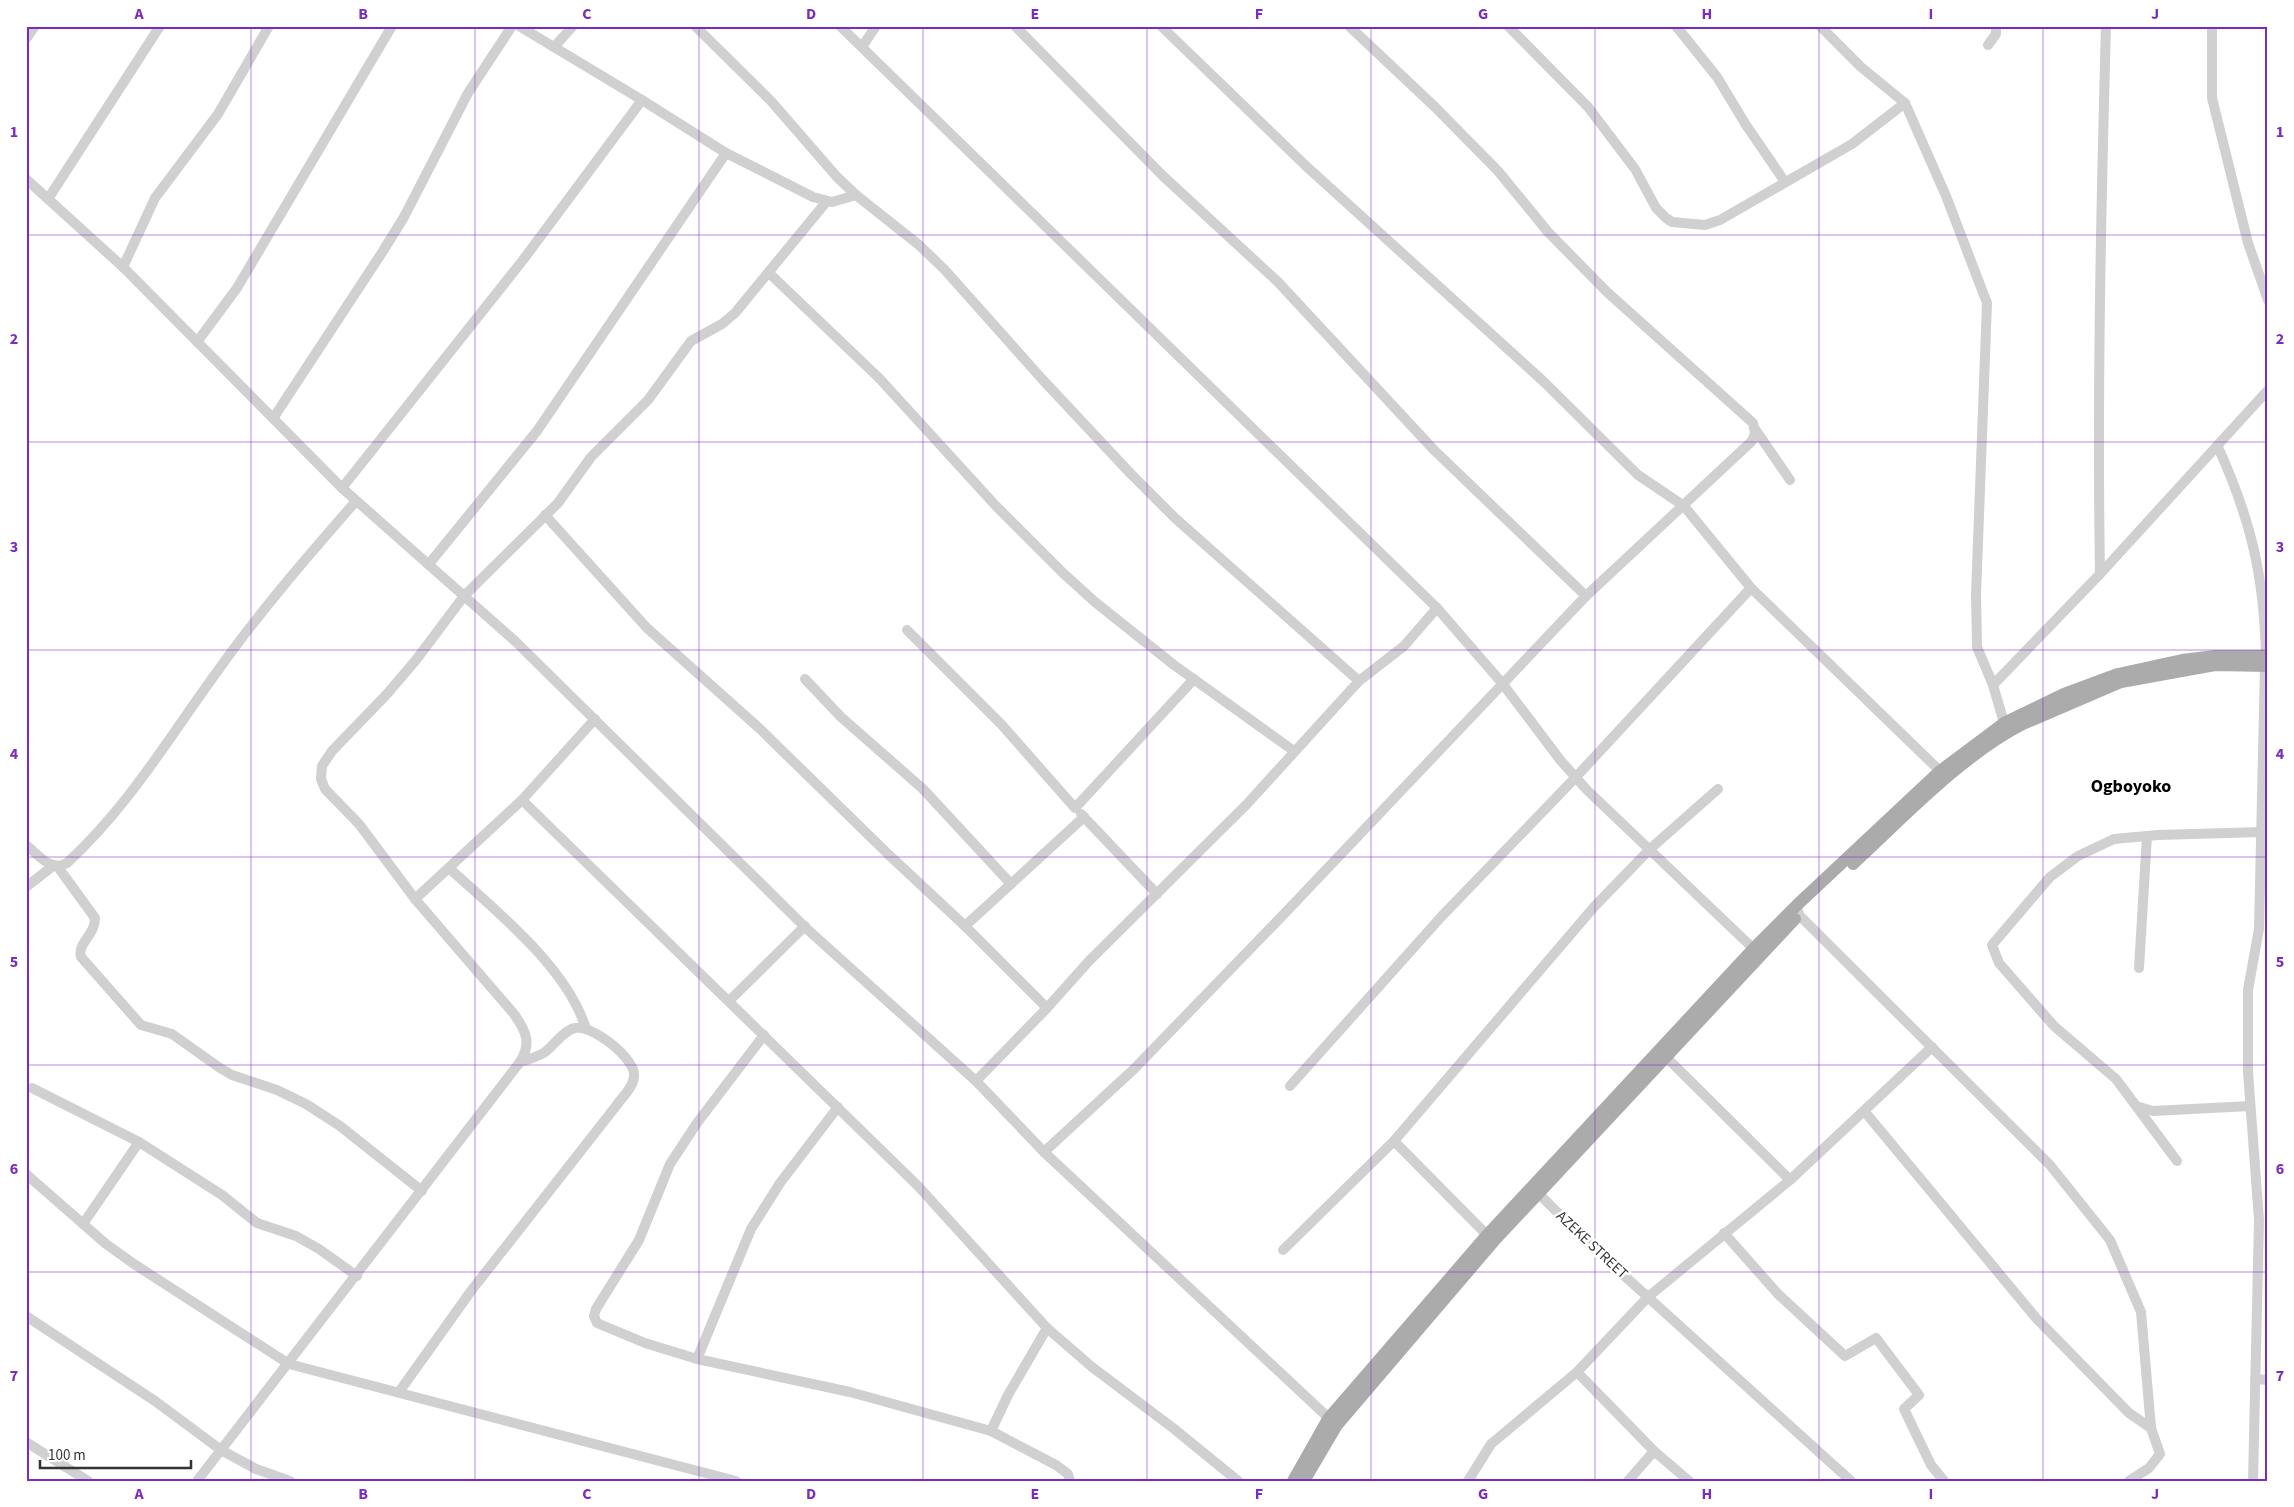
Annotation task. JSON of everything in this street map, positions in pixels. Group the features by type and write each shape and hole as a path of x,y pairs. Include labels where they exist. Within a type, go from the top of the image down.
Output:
{"main road":[{"path":"1293,1481 1332,1422 1487,1235 1798,910 1940,771 2004,722 2066,698 2118,674 2182,660 2216,656 2267,661"},
{"path":"1798,910 1946,778 2009,731 2066,698"},
{"path":"1304,1481 1332,1422 1538,1193 1666,1057 1757,952"}],"street":[{"path":"26,39 35,26"},
{"path":"48,199 160,26"},
{"path":"123,268 155,198 218,114 270,26"},
{"path":"197,342 237,288 392,26"},
{"path":"274,417 387,244 408,209 468,93 512,26"},
{"path":"519,26 726,153 813,198 827,202 840,201 856,195"},
{"path":"554,47 573,26"},
{"path":"695,26 771,101 837,177 856,195 897,226 944,269 1075,415 1175,518 1359,681"},
{"path":"840,26 1438,608 1502,683 1561,761 1618,821 1757,952"},
{"path":"862,47 876,26"},
{"path":"1015,26 1163,176 1290,293 1434,450 1586,596"},
{"path":"1161,26 1306,166 1543,380 1638,475 1684,506 1751,588 1940,771"},
{"path":"1044,1152 1154,1048 1586,596 1752,441 1755,429 1754,423 1607,292 1548,232 1491,164 1435,107 1349,26"},
{"path":"1508,26 1588,107 1635,169 1656,208 1672,222 1705,226 1720,220 1852,144 1905,103"},
{"path":"1676,26 1717,77 1746,125 1785,182"},
{"path":"1988,45 1996,34 1996,26"},
{"path":"2100,574 2098,422 2099,265 2106,26"},
{"path":"2212,26 2212,98 2248,244 2268,300"},
{"path":"1824,28 1861,67 1905,103 1946,196 1987,303 1976,595 1977,647 1993,685 2004,722"},
{"path":"342,488 523,260 642,100"},
{"path":"429,564 537,431 726,153"},
{"path":"26,179 123,268 274,417 342,488 388,531 429,564 595,719 805,926 976,1081 1044,1152 1332,1422"},
{"path":"197,1481 422,1191 520,1062 528,1046 528,1038 520,1023 415,899 360,824 326,789 321,779 321,772 332,751 387,694 464,596 567,492 598,449 648,400 691,341 729,318 769,274 827,202"},
{"path":"769,274 879,378 996,506 1063,574 1126,627 1294,751"},
{"path":"1993,685 2100,574 2218,447 2268,390"},
{"path":"1755,429 1790,480"},
{"path":"2218,447 2237,488 2250,531 2261,579 2267,661 2259,929 2248,990 2248,1072 2259,1220 2253,1481"},
{"path":"26,887 56,867 67,864 120,808 266,605 356,501"},
{"path":"545,516 648,628 759,728 888,855 965,926 1047,1008"},
{"path":"1290,1086 1441,917 1576,777 1751,588"},
{"path":"976,1081 1047,1008 1089,961 1247,804 1359,681 1404,646 1438,608"},
{"path":"907,630 1001,724 1075,808 1157,894"},
{"path":"805,679 841,717 923,789 1011,884"},
{"path":"1075,808 1194,679"},
{"path":"415,899 522,800 595,719"},
{"path":"1283,1250 1394,1141 1594,907 1650,850 1718,789"},
{"path":"522,800 918,1186 1047,1328 1098,1372 1173,1428 1238,1481"},
{"path":"965,926 1084,817"},
{"path":"2178,1161 2116,1079 2054,1026 1999,963 1992,944 2050,877 2078,856 2114,839 2262,832"},
{"path":"2139,968 2147,836"},
{"path":"26,845 56,867 95,918 93,930 80,947 80,956 141,1025 172,1034 232,1075 277,1090 306,1104 340,1126 422,1191"},
{"path":"449,868 517,930 536,951 573,999 586,1029"},
{"path":"1798,910 2050,1165 2110,1240 2141,1312 2151,1428 2160,1454 2149,1468 2129,1481"},
{"path":"729,1001 805,926"},
{"path":"398,1392 471,1291 632,1084 634,1077 633,1067 626,1056 586,1029 578,1027 570,1030 544,1053 520,1062"},
{"path":"764,1035 697,1123 675,1156 662,1181 639,1240 594,1312 595,1320 600,1325 645,1343 697,1359 850,1392 991,1431 1056,1465 1068,1474 1070,1481"},
{"path":"1468,1481 1491,1444 1578,1372 1648,1297 1790,1180 1865,1112 1932,1047"},
{"path":"1666,1057 1790,1180"},
{"path":"32,1088 139,1142 222,1195 257,1223 296,1236 319,1248 357,1276"},
{"path":"2139,1107 2153,1111 2250,1106"},
{"path":"697,1359 751,1229 780,1183 838,1107"},
{"path":"1865,1112 2036,1318 2129,1413 2151,1428"},
{"path":"1394,1141 1487,1235"},
{"path":"83,1224 139,1142"},
{"path":"26,1174 83,1224 134,1264 289,1364 736,1481"},
{"name":"AZEKE STREET","path":"1538,1193 1587,1242 1851,1481"},
{"path":"1724,1234 1778,1294 1845,1356 1876,1338 1919,1395 1904,1409 1931,1465 1944,1481"},
{"path":"26,1316 156,1401 221,1450 256,1469 290,1481"},
{"path":"991,1431 1008,1395 1047,1328"},
{"path":"1578,1372 1654,1452 1689,1481"},
{"path":"2255,1379 2268,1380"},
{"path":"26,1442 88,1481"},
{"path":"1628,1481 1654,1452"}],"district":[{"name":"Ogboyoko","path":"2131,786"}]}
